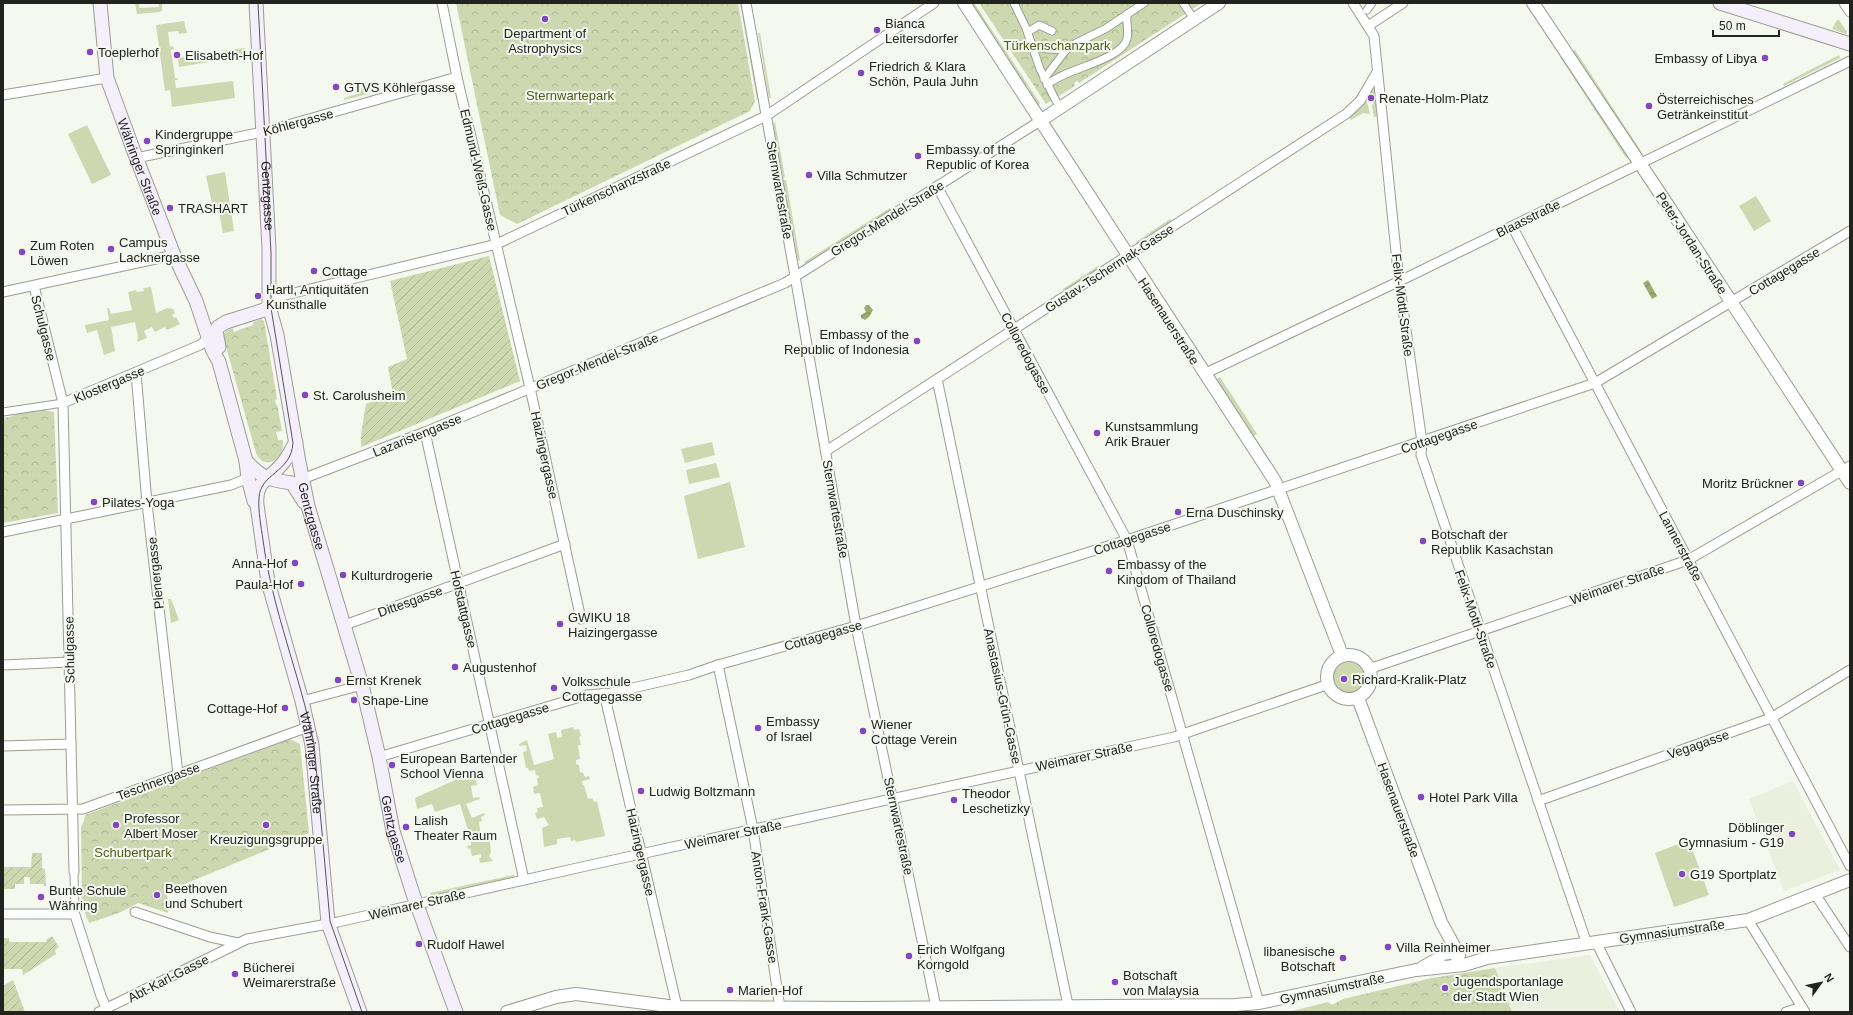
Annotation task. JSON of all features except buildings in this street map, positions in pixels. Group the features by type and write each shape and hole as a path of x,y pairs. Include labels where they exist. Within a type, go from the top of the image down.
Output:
{"main road":[{"name":"Währinger Straße","path":"100,3 107,78 174,255 196,301 219,362 246,461 248,478 258,513"},
{"name":"Gentzgasse","path":"256,3 269,249 269,306 277,334 296,442 297,481 302,500 308,506 362,685 379,757 393,831 417,904 456,1012"},
{"path":"1720,3 1850,44"},
{"path":"219,362 219,348 216,337 218,327 226,322 264,310 269,306"},
{"path":"265,478 282,464 296,442"},
{"path":"246,461 265,478 297,481"},
{"name":"Währinger Straße","path":"265,478 259,486 257,493 258,513 268,582 308,727 314,765 328,923 360,1012"}],"street":[{"name":"Edmund-Weiß-Gasse","path":"442,3 457,78 497,244"},
{"name":"Sternwartestraße","path":"746,3 856,626 937,1010"},
{"name":"Türkenschanzstraße","path":"269,306 281,296 497,244 766,116 934,3"},
{"name":"Hasenauerstraße","path":"964,3 1279,489 1342,655"},
{"path":"1014,3 1028,32 1045,82 1056,101"},
{"path":"1045,82 1066,50 1076,43 1105,29 1144,3"},
{"path":"1183,3 1194,19"},
{"name":"Gregor-Mendel-Straße","path":"530,388 785,283 1040,121 1219,3"},
{"name":"Felix-Mottl-Straße","path":"1354,3 1374,36 1399,281 1422,442 1421,455 1538,801 1591,943 1631,1012"},
{"path":"1367,10 1372,3"},
{"path":"1368,26 1403,3"},
{"name":"Peter-Jordan-Straße","path":"1533,3 1732,302 1846,468 1850,483"},
{"path":"1844,3 1850,12"},
{"path":"1045,82 1099,61 1122,47 1126,40 1127,14"},
{"path":"1028,32 1039,24 1052,31"},
{"path":"1032,46 1066,50"},
{"name":"Blaasstraße","path":"1204,374 1399,281 1639,162 1850,61"},
{"name":"Gustav-Tschermak-Gasse","path":"826,450 1346,114 1360,101 1377,71"},
{"path":"3,95 107,78"},
{"name":"Köhlergasse","path":"136,158 263,132 457,78"},
{"name":"Colloredogasse","path":"937,186 1126,540 1183,734 1259,1003"},
{"name":"Lannerstraße","path":"1512,226 1850,866"},
{"name":"Cottagegasse","path":"379,757 587,695 611,693 689,675 718,665 856,626 1126,540 1595,383 1849,234"},
{"name":"Haizingergasse","path":"497,244 581,619"},
{"path":"3,292 174,255"},
{"name":"Schulgasse","path":"34,286 63,403 75,915 104,1011"},
{"name":"Klostergasse","path":"3,412 63,403 200,345 209,338"},
{"name":"Plenergasse","path":"136,373 147,503 178,774"},
{"name":"Anastasius-Grün-Gasse","path":"938,379 1069,1008"},
{"name":"Lazaristengasse","path":"297,481 425,432 530,388"},
{"name":"Hofstattgasse","path":"425,432 524,880"},
{"name":"Weimarer Straße","path":"1369,669 1688,560 1846,468"},
{"path":"3,532 232,485 248,478"},
{"name":"Dittesgasse","path":"345,625 565,544"},
{"path":"1342,655 1357,656 1364,661 1369,669 1370,679 1368,686 1364,693 1358,698 1343,698 1336,693 1329,684 1327,673 1332,661 1342,655"},
{"path":"3,665 70,662"},
{"name":"Anton-Frank-Gasse","path":"718,665 753,829 780,1008"},
{"name":"Vegagasse","path":"1538,801 1772,718 1850,670"},
{"name":"Weimarer Straße","path":"135,912 210,937 238,943 247,939 417,904 1183,734 1329,684"},
{"path":"302,701 362,685"},
{"name":"Haizingergasse","path":"604,693 677,1009"},
{"name":"Hasenauerstraße","path":"1358,698 1441,922 1449,958"},
{"name":"Teschnergasse","path":"3,810 83,809 308,727"},
{"path":"3,746 71,744"},
{"name":"Gymnasiumstraße","path":"507,1012 556,997 576,994 677,1009 1162,1009 1259,1003 1416,970 1449,958 1464,964 1487,958 1748,920 1850,880"},
{"path":"1815,894 1850,947"},
{"path":"3,914 75,915"},
{"path":"1748,920 1803,1009 1786,1012"},
{"name":"Abt-Karl-Gasse","path":"104,1011 238,943"}],"shaded area":[{"name":"Döblinger Gymnasium - G19","path":"1793,781 1840,870 1784,891 1749,799"},
{"path":"1590,955 1620,1012 1512,1012 1495,968"}],"green space":[{"path":"135,3 139,3 139,8 159,7 158,3 162,3 162,10 160,12 137,14"},
{"name":"Sternwartepark","path":"456,3 738,3 755,101 750,111 517,224 500,215"},
{"path":"740,3 743,3 759,100 757,100"},
{"path":"970,3 974,3 1040,103 1038,107 1028,92 1030,90 1027,86 1025,87"},
{"name":"Türkenschanzpark","path":"979,3 1202,3 1079,83 1077,81 1074,83 1075,86 1046,104"},
{"path":"1837,20 1839,20 1847,32 1846,34 1832,29"},
{"path":"184,21 187,33 179,34 178,31 168,32 170,47 173,46 174,49 171,50 175,78 178,80 175,80 176,88 233,81 235,98 172,107 170,90 165,91 156,25"},
{"path":"758,33 760,33 771,98 769,98"},
{"path":"245,48 246,55 223,59 221,51"},
{"path":"1575,50 1641,151 1639,152 1572,51"},
{"path":"219,52 220,60 179,67 178,58"},
{"path":"1562,55 1629,156 1626,158 1560,57"},
{"path":"1839,55 1840,58 1784,86 1783,84"},
{"path":"365,85 368,94 344,100 344,98 360,93 362,86"},
{"path":"1372,89 1375,90 1380,116 1374,117 1372,106 1374,101 1368,95"},
{"path":"1365,100 1367,102 1370,114 1363,113 1351,120 1348,116"},
{"path":"775,122 785,177 783,178 773,123"},
{"path":"87,125 111,175 92,184 68,134"},
{"path":"225,172 234,231 223,233 219,212 214,213 206,176"},
{"path":"783,180 786,180 800,260 798,261"},
{"path":"1756,196 1771,221 1754,231 1739,206"},
{"path":"890,208 891,210 806,264 804,262"},
{"path":"1170,219 1172,221 1137,244 1136,242"},
{"path":"489,256 520,381 361,447 361,434 366,404 393,394 388,367 407,359 390,281"},
{"path":"1098,266 1100,268 1064,291 1063,289"},
{"path":"151,287 156,313 167,308 173,309 175,313 172,315 174,318 176,317 180,324 167,330 165,327 155,332 152,327 144,331 147,338 137,342 138,337 135,322 111,327 115,351 104,355 97,330 87,333 85,325 109,320 107,308 109,308 111,314 132,310 128,292 136,290 137,292 144,291 143,288"},
{"path":"261,319 264,321 277,399 275,400 282,431 276,432 278,440 283,440 283,448 281,453 272,462 265,462 256,453 223,336 229,329 233,328 234,332 253,325 253,322"},
{"path":"1220,377 1257,434 1254,436 1222,387 1220,388 1215,380"},
{"path":"39,409 54,412 58,513 3,523 3,418 10,417 20,412"},
{"path":"712,442 715,455 685,463 681,449"},
{"path":"716,463 720,477 689,484 686,470"},
{"path":"730,482 745,547 698,559 684,496"},
{"path":"168,599 171,599 179,620 171,623"},
{"path":"1346,661 1352,661 1362,668 1365,677 1364,683 1358,690 1352,693 1346,693 1336,686 1333,680 1333,674 1340,664"},
{"path":"573,727 574,730 579,729 581,736 579,737 581,745 578,745 580,759 576,760 576,764 579,765 580,772 583,773 585,777 589,776 590,779 582,781 583,785 588,799 592,798 594,802 597,801 605,836 576,842 575,840 571,841 570,837 557,839 557,844 544,847 542,828 549,825 544,817 537,819 535,813 538,812 537,808 543,807 540,793 534,794 533,787 538,785 537,778 539,778 538,775 536,776 535,770 529,771 528,768 526,768 523,752 527,751 526,745 520,746 519,744 527,740 534,765 554,759 548,734 556,732 557,738 562,737 561,730"},
{"name":"Schubertpark","path":"290,739 300,744 309,833 167,891 168,913 138,903 119,913 89,923 82,905 81,827 85,815"},
{"path":"468,771 470,779 475,778 477,785 471,786 473,798 479,797 480,799 466,804 472,818 484,813 485,815 481,817 482,821 479,822 481,838 489,836 491,851 489,856 493,861 480,863 479,858 481,858 481,854 472,856 470,848 468,849 467,846 471,845 471,840 460,804 435,812 432,804 417,809 415,798 455,780 454,777"},
{"name":"G19 Sportplatz","path":"1689,840 1709,895 1674,907 1655,853"},
{"path":"32,853 42,853 42,868 45,869 46,886 44,886 44,884 30,884 30,877 24,877 24,884 15,884 15,889 3,889 3,867 31,867"},
{"path":"514,875 514,877 430,896 430,893"},
{"path":"52,936 59,947 55,950 56,954 23,975 22,969 3,969 3,938 9,938 9,942 47,942 46,940"},
{"name":"Jugendsportanlage der Stadt Wien","path":"1495,968 1512,1012 1288,1012 1328,1002 1332,1005 1343,999 1432,978"},
{"path":"13,980 25,1012 3,1012 3,986"}],"water":[{"path":"1648,280 1657,296 1652,299 1643,283"},
{"path":"866,305 869,305 873,310 869,317 865,320 861,318 861,315 866,312 864,308"}],"tram line":[{"path":"258,3 271,253 271,308 293,443 291,453 287,461 264,483 259,498 259,513 267,566 279,617 314,744 330,921 362,1012"}],"place":[{"name":"Department of Astrophysics","path":"545,19"},
{"name":"Bianca Leitersdorfer","path":"877,30"},
{"name":"Toeplerhof","path":"90,52"},
{"name":"Elisabeth-Hof","path":"177,55"},
{"name":"Embassy of Libya","path":"1765,58"},
{"name":"Friedrich & Klara Schön, Paula Juhn","path":"861,73"},
{"name":"GTVS Köhlergasse","path":"336,87"},
{"name":"Renate-Holm-Platz","path":"1371,98"},
{"name":"Österreichisches Getränkeinstitut","path":"1649,106"},
{"name":"Kindergruppe Springinkerl","path":"147,141"},
{"name":"Embassy of the Republic of Korea","path":"918,156"},
{"name":"Villa Schmutzer","path":"809,175"},
{"name":"TRASHART","path":"170,208"},
{"name":"Campus Lacknergasse","path":"111,249"},
{"name":"Zum Roten Löwen","path":"22,252"},
{"name":"Cottage","path":"314,271"},
{"name":"Hartl, Antiquitäten Kunsthalle","path":"258,296"},
{"name":"Embassy of the Republic of Indonesia","path":"917,341"},
{"name":"St. Carolusheim","path":"305,395"},
{"name":"Kunstsammlung Arik Brauer","path":"1097,433"},
{"name":"Moritz Brückner","path":"1801,483"},
{"name":"Pilates-Yoga","path":"94,502"},
{"name":"Erna Duschinsky","path":"1178,512"},
{"name":"Botschaft der Republik Kasachstan","path":"1423,541"},
{"name":"Anna-Hof","path":"295,563"},
{"name":"Embassy of the Kingdom of Thailand","path":"1109,571"},
{"name":"Kulturdrogerie","path":"343,575"},
{"name":"Paula-Hof","path":"301,584"},
{"name":"GWIKU 18 Haizingergasse","path":"560,624"},
{"name":"Augustenhof","path":"455,667"},
{"name":"Richard-Kralik-Platz","path":"1344,679"},
{"name":"Ernst Krenek","path":"338,680"},
{"name":"Volksschule Cottagegasse","path":"554,688"},
{"name":"Shape-Line","path":"354,700"},
{"name":"Cottage-Hof","path":"285,708"},
{"name":"Embassy of Israel","path":"758,728"},
{"name":"Wiener Cottage Verein","path":"863,731"},
{"name":"European Bartender School Vienna","path":"392,765"},
{"name":"Ludwig Boltzmann","path":"641,791"},
{"name":"Hotel Park Villa","path":"1421,797"},
{"name":"Theodor Leschetizky","path":"954,800"},
{"name":"Professor Albert Moser","path":"116,825"},
{"name":"Kreuzigungsgruppe","path":"266,825"},
{"name":"Lalish Theater Raum","path":"406,827"},
{"name":"Döblinger Gymnasium - G19","path":"1792,834"},
{"name":"G19 Sportplatz","path":"1682,874"},
{"name":"Beethoven und Schubert","path":"157,895"},
{"name":"Bunte Schule Währing","path":"41,897"},
{"name":"Rudolf Hawel","path":"419,944"},
{"name":"Villa Reinheimer","path":"1388,947"},
{"name":"Erich Wolfgang Korngold","path":"909,956"},
{"name":"libanesische Botschaft","path":"1343,958"},
{"name":"Bücherei Weimarerstraße","path":"235,974"},
{"name":"Botschaft von Malaysia","path":"1115,982"},
{"name":"Jugendsportanlage der Stadt Wien","path":"1445,988"},
{"name":"Marien-Hof","path":"730,990"}]}
